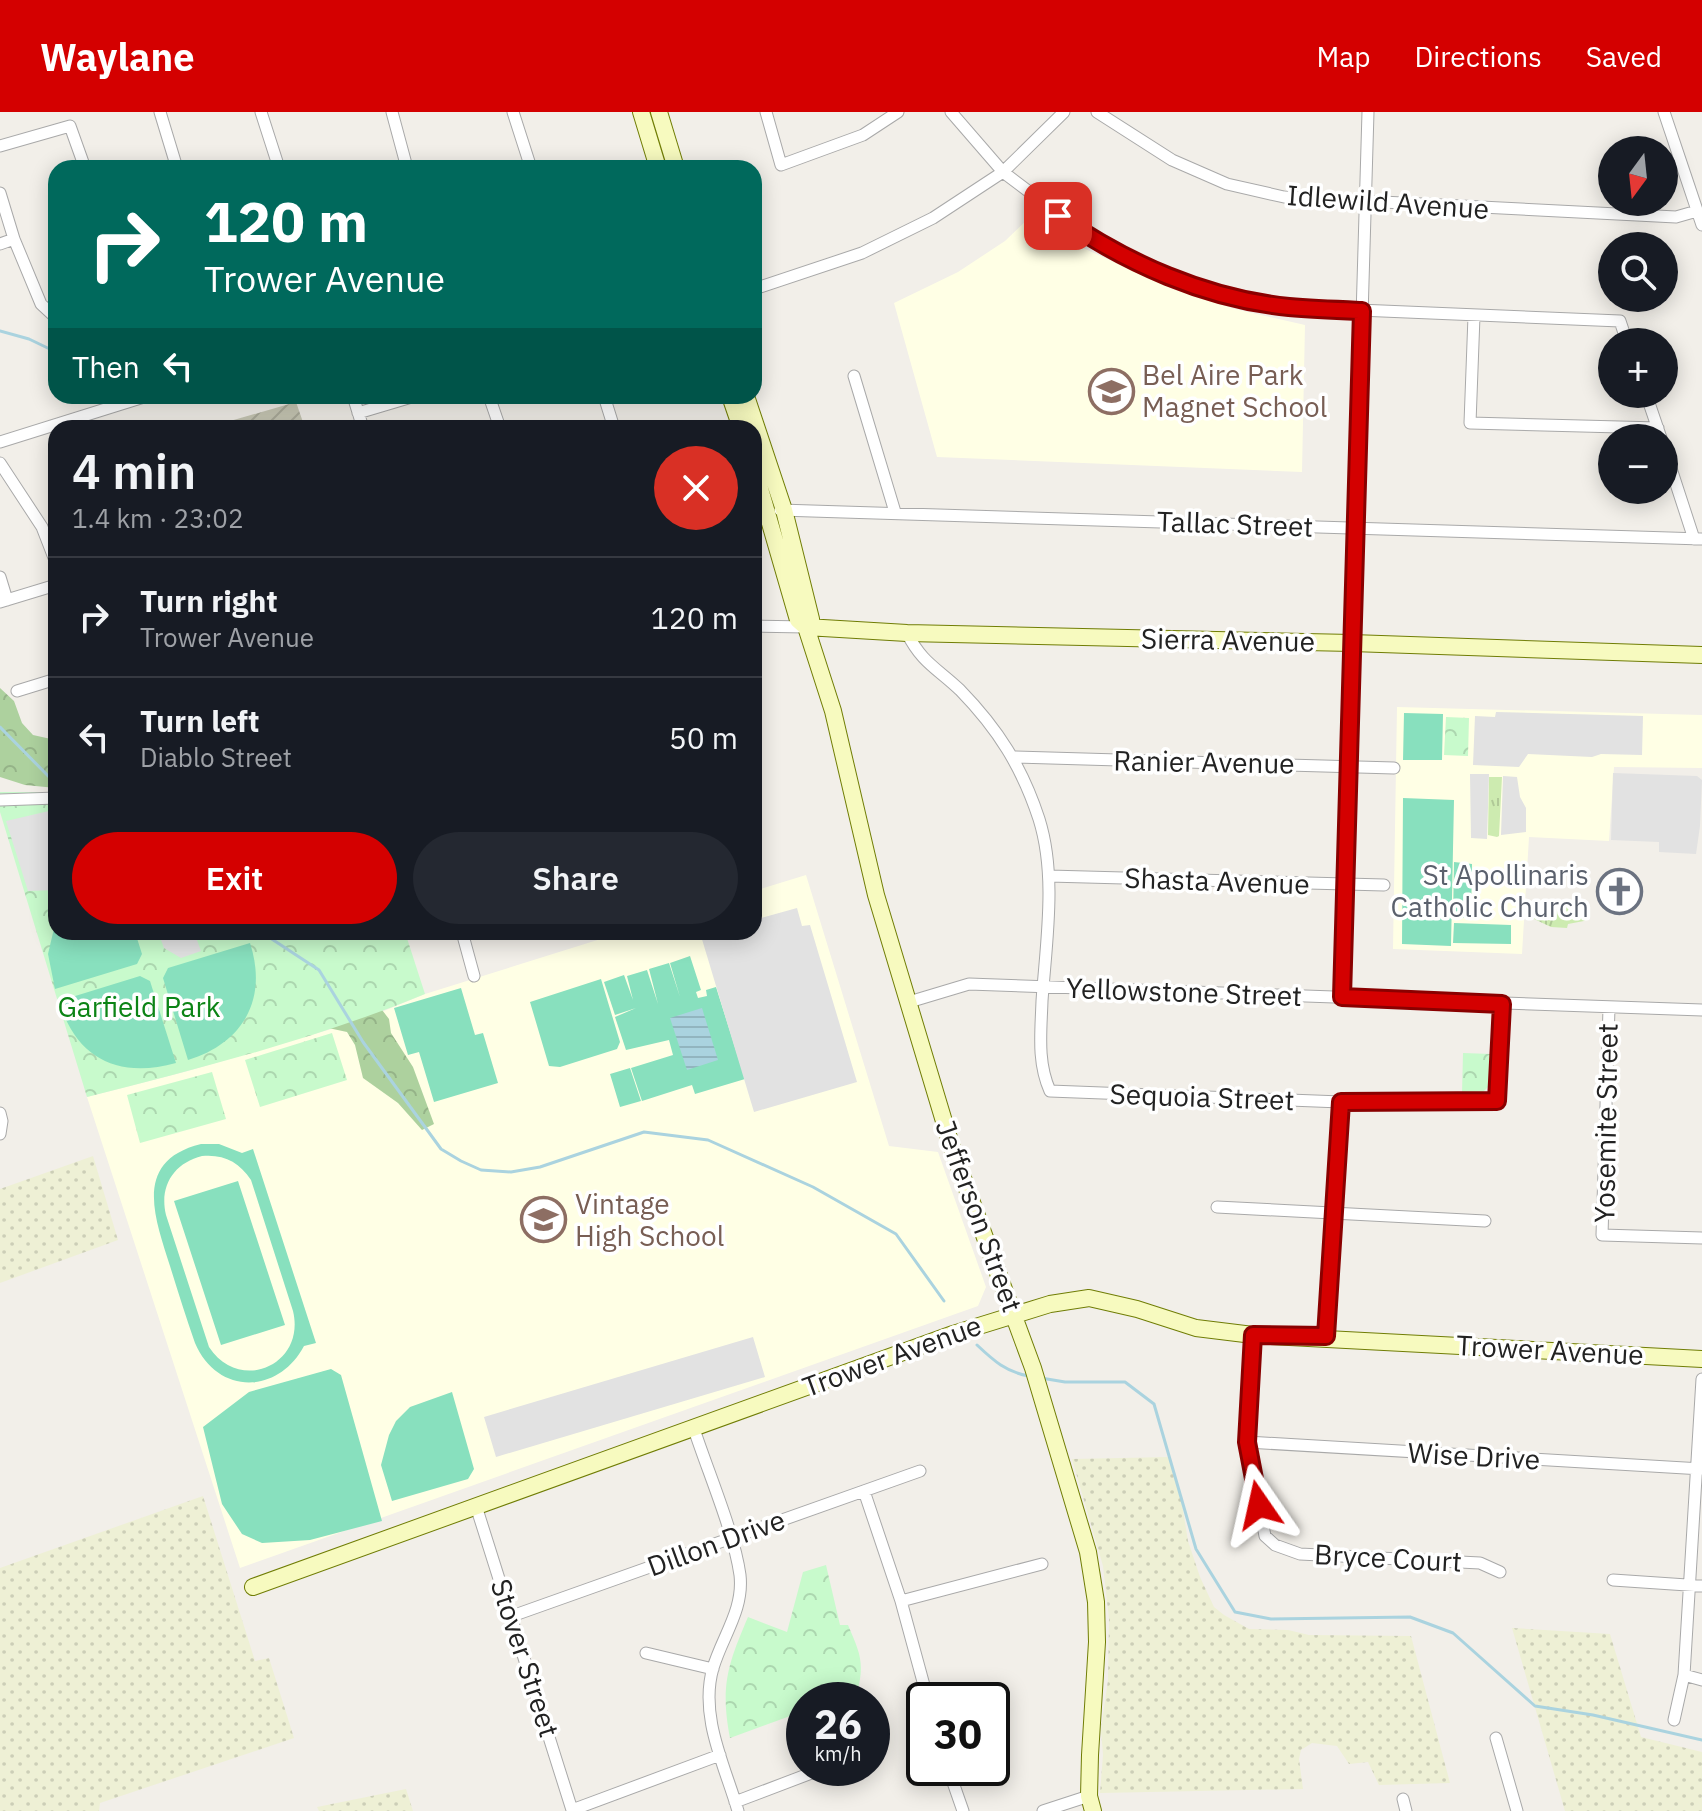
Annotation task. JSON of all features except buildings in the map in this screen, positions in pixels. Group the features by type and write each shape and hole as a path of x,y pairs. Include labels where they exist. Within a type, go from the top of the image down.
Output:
{"street":[{"path":"160,112 175,160"},
{"path":"261,112 276,160"},
{"path":"392,112 405,160"},
{"path":"513,112 528,160"},
{"path":"641,112 656,160"},
{"path":"659,112 674,160"},
{"path":"766,112 781,165 863,135 898,112"},
{"path":"951,112 1003,172 1098,244 1161,274 1222,295 1287,307 1620,321 1622,328"},
{"path":"762,286 862,253 933,218 1003,172 1064,112"},
{"name":"Idlewild Avenue","path":"1097,112 1172,160 1227,184 1284,197 1676,217 1697,211"},
{"path":"1342,997 1368,112"},
{"path":"1664,112 1702,225"},
{"path":"0,146 70,126 82,160"},
{"path":"0,193 14,239 41,304 48,310"},
{"path":"0,244 14,239"},
{"path":"1474,316 1470,423 1598,430"},
{"path":"854,376 895,512"},
{"path":"70,420 121,404"},
{"path":"355,404 360,420"},
{"path":"358,413 388,404"},
{"path":"0,442 48,427"},
{"name":"Jefferson Street","path":"762,457 798,620 806,627 833,711 876,895 952,1148 1015,1314 1088,1552 1096,1602 1097,1642 1091,1804"},
{"path":"0,463 42,527 48,542"},
{"name":"Jefferson Street","path":"762,483 776,510"},
{"path":"1678,485 1698,539"},
{"name":"Tallac Street","path":"776,510 1698,539"},
{"path":"0,577 4,601 48,587"},
{"name":"Sierra Avenue","path":"762,626 1702,655"},
{"path":"907,633 917,653 959,689 1014,757 1040,821 1049,876 1043,987"},
{"path":"17,691 48,681"},
{"name":"Ranier Avenue","path":"1014,757 1394,768"},
{"path":"0,800 48,798"},
{"name":"Shasta Avenue","path":"1049,876 1384,885"},
{"path":"464,940 474,976"},
{"name":"Yellowstone Street","path":"909,1002 969,984 1702,1010"},
{"name":"Sequoia Street","path":"1043,987 1042,1074 1050,1091 1341,1102 1497,1101 1502,1004"},
{"name":"Yosemite Street","path":"1609,1008 1602,1235 1702,1238"},
{"path":"1326,1336 1341,1102"},
{"path":"0,1113 0,1134"},
{"path":"1217,1207 1485,1221"},
{"name":"Trower Avenue","path":"253,1587 953,1334 1059,1302 1089,1298 1196,1328 1253,1335 1326,1336 1702,1359"},
{"path":"1247,1442 1253,1335"},
{"path":"1674,1720 1684,1675 1696,1586 1702,1379"},
{"path":"694,1429 740,1576 737,1610 713,1669 710,1715 720,1755 737,1806 786,1785"},
{"name":"Wise Drive","path":"1247,1442 1700,1469"},
{"name":"Bryce Court","path":"1247,1442 1265,1536 1275,1545 1300,1554 1480,1563 1500,1572"},
{"name":"Dillon Drive","path":"512,1616 920,1471"},
{"path":"864,1491 901,1601 923,1682"},
{"name":"Stover Street","path":"476,1506 572,1810"},
{"path":"901,1601 1042,1564"},
{"path":"1613,1580 1696,1586"},
{"path":"646,1653 713,1669"},
{"path":"1684,1675 1702,1680"},
{"path":"1496,1738 1517,1811"},
{"path":"572,1810 720,1755"},
{"path":"954,1786 963,1811"},
{"path":"1043,1811 1091,1804"}],"shaded area":[{"name":"Bel Aire Park Magnet School","path":"1034,213 1070,242 1173,289 1235,309 1305,325 1302,472 937,457 894,303 958,272 1005,241"},
{"path":"297,404 302,420 234,420"},
{"path":"1397,707 1702,715 1702,768 1614,767 1609,841 1529,837 1522,954 1393,949"},
{"path":"1496,712 1643,716 1642,755 1601,754 1592,757 1528,754 1519,767 1473,765 1475,716 1495,717"},
{"path":"1613,773 1697,776 1702,780 1696,854 1659,852 1659,842 1611,840"},
{"path":"1470,774 1489,774 1487,839 1471,838"},
{"path":"1503,776 1517,777 1520,797 1526,808 1526,832 1501,835"},
{"path":"48,811 48,890 28,891 6,821"},
{"name":"Vintage High School","path":"806,875 889,1146 938,1152 986,1287 978,1306 240,1568 87,1097 362,1020 425,994 597,940 762,940 762,889"},
{"path":"797,908 802,926 810,925 857,1082 754,1112 702,940 762,940 762,918"},
{"path":"161,940 197,940 201,951 181,958 164,948"},
{"path":"93,1156 118,1240 0,1283 0,1189"},
{"path":"753,1337 765,1377 496,1457 484,1417"},
{"path":"1169,1457 1181,1498 1188,1541 1200,1577 1214,1607 1224,1615 1249,1629 1288,1630 1309,1635 1411,1636 1450,1783 1379,1785 1368,1762 1349,1764 1337,1746 1312,1743 1301,1750 1299,1759 1303,1789 1100,1793 1109,1619 1103,1566 1072,1459"},
{"path":"203,1496 255,1661 269,1658 294,1738 100,1803 99,1811 0,1811 0,1568"},
{"path":"1512,1628 1610,1634 1641,1737 1702,1752 1702,1811 1565,1811"},
{"path":"406,1789 413,1811 319,1811 317,1807"}],"green space":[{"path":"0,688 14,701 22,723 33,735 48,738 48,787 25,785 0,777"},
{"path":"1404,713 1443,714 1442,760 1403,760"},
{"path":"1446,717 1469,718 1468,756 1444,755"},
{"path":"1489,777 1502,777 1497,837 1488,835"},
{"name":"Garfield Park","path":"0,792 48,792 48,940 408,940 425,994 300,1039 87,1097 0,812"},
{"path":"1403,798 1454,800 1451,946 1402,944"},
{"path":"1454,862 1472,864 1471,918 1453,918"},
{"path":"1532,900 1553,911 1575,901 1583,902 1589,904 1589,916 1584,921 1568,924 1567,928 1551,927 1532,918"},
{"path":"1454,923 1511,925 1511,944 1453,943"},
{"path":"51,940 138,940 142,954 137,964 55,989 48,954"},
{"path":"250,943 256,982 247,1016 224,1042 188,1060 163,978 168,968"},
{"path":"690,956 701,990 696,992 698,998 707,996 706,990 716,987 745,1079 695,1094 692,1085 642,1101 631,1068 673,1055 669,1040 626,1050 615,1017 636,1008 615,1015 604,982 624,975 633,1000 627,976 647,970 658,1004 649,969 669,963 680,997 670,963"},
{"path":"140,976 150,981 176,1063 136,1068 102,1060 76,1037 59,1001"},
{"path":"601,979 620,1042 617,1049 560,1067 549,1066 530,1002"},
{"path":"461,988 475,1035 483,1033 498,1083 434,1102 419,1052 408,1055 394,1008"},
{"path":"379,1006 389,1019 391,1033 413,1067 434,1124 422,1130 398,1103 363,1078 355,1045 347,1032 319,1026"},
{"path":"332,1033 347,1080 260,1107 245,1060"},
{"path":"1463,1053 1491,1054 1489,1086 1482,1093 1462,1093"},
{"path":"630,1068 641,1101 620,1107 610,1074"},
{"path":"212,1072 226,1119 140,1143 127,1095"},
{"path":"201,1144 219,1144 242,1153 253,1149 316,1343 304,1346 293,1362 279,1374 264,1380 232,1380 205,1360 195,1343 155,1211 157,1177 165,1163 179,1152","holes":["202,1156 230,1160 251,1180 293,1311 294,1330 290,1346 280,1359 268,1367 253,1371 237,1369 222,1361 209,1347 166,1215 165,1195 171,1177 184,1164"]},
{"path":"238,1181 285,1325 221,1345 174,1201"},
{"path":"331,1369 341,1375 382,1521 310,1540 262,1543 242,1534 222,1504 203,1427 249,1392"},
{"path":"452,1392 474,1469 468,1479 392,1501 381,1465 396,1421 410,1407"},
{"path":"826,1565 840,1625 848,1625 858,1651 859,1682 786,1682 786,1718 730,1738 726,1689 735,1648 748,1617 787,1632 803,1572"}],"water":[{"path":"702,1008 718,1060 687,1070 670,1018"}],"waterway":[{"path":"0,331 48,348"},
{"path":"0,727 48,776"},
{"path":"273,940 319,970 363,1042 441,1149 461,1161 481,1170 511,1172 540,1167 644,1132 708,1140 813,1187 896,1234 944,1301"},
{"path":"977,1345 1001,1365 1029,1376"},
{"path":"1041,1378 1065,1382 1125,1382 1154,1404 1196,1549 1235,1612 1271,1619 1410,1617 1453,1633 1535,1706 1593,1715 1702,1740"}],"place":[{"name":"Bel Aire Park Magnet School","path":"1111,391"},
{"name":"St Apollinaris Catholic Church","path":"1620,891"},
{"name":"Vintage High School","path":"544,1220"}],"route":[{"path":"1058,216 1098,244 1161,274 1222,295 1287,307 1362,311 1342,997 1502,1004 1497,1101 1341,1102 1326,1336 1253,1335 1247,1442 1259,1505"}]}
